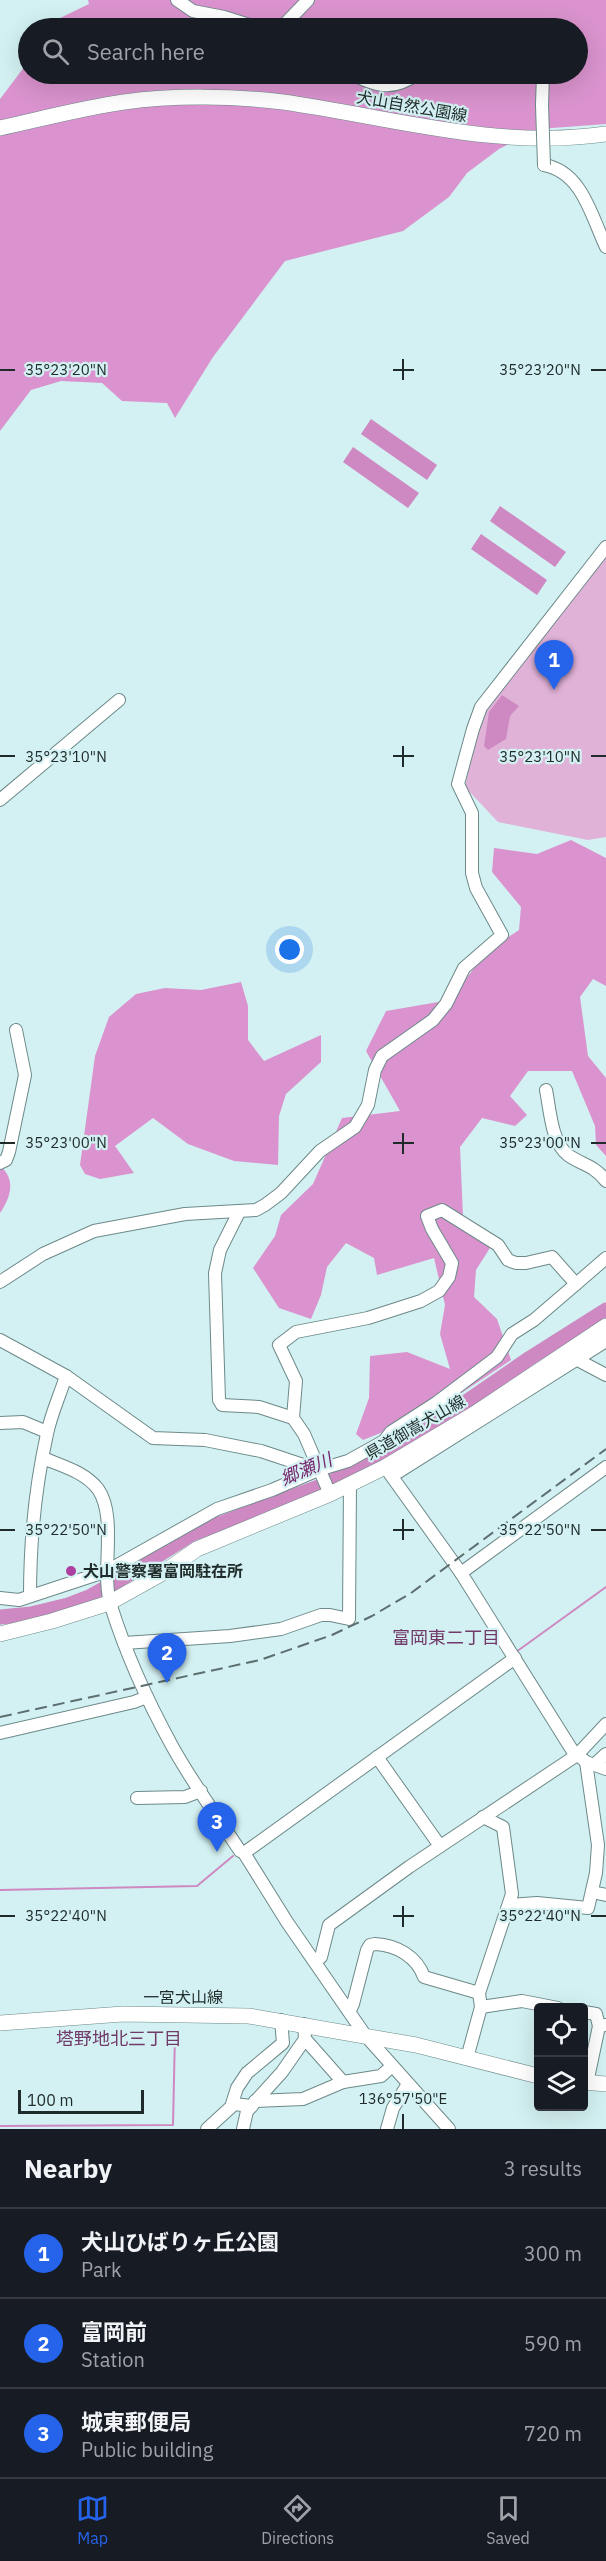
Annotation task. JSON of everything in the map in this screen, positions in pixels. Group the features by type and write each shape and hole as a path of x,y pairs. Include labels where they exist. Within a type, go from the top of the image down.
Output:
{"main road":[{"name":"犬山自然公園線","path":"0,128 125,102 200,98 281,102 475,135 584,138 606,134"},
{"name":"県道御嵩犬山線","path":"0,1635 110,1603 197,1550 329,1492 388,1472 572,1357 606,1326"},
{"name":"一宮犬山線","path":"0,2023 123,2014 249,2016 281,2020 304,2031 365,2035 534,2075"},
{"path":"588,2083 606,2084"}],"street":[{"path":"177,0 194,11 227,18"},
{"path":"291,18 308,0"},
{"path":"375,84 385,86 398,84"},
{"path":"543,84 544,165 557,167 578,186 601,224 606,247"},
{"path":"0,1282 43,1254 94,1231 185,1214 256,1210 273,1199 320,1151 355,1127 368,1105 375,1070 382,1056 433,1020 446,1004 464,968 502,935 476,888 472,873 472,813 458,784 481,707 606,547"},
{"path":"0,800 119,700"},
{"path":"0,1163 6,1160 9,1152 25,1075 16,1030"},
{"path":"546,1090 559,1145 568,1155 594,1167 606,1180"},
{"path":"293,1418 296,1381 279,1345 296,1332 368,1318 422,1301 439,1291 448,1277 452,1263 427,1216 442,1210 498,1245 508,1260 516,1263 552,1257 576,1284"},
{"path":"239,1212 220,1250 214,1281 219,1400 222,1405 259,1407 293,1418 304,1434 329,1492"},
{"path":"0,1598 19,1600 106,1571 217,1509 272,1490 318,1470 348,1461 384,1441 391,1432 436,1403 497,1357 512,1334 534,1320 606,1258"},
{"path":"0,1340 66,1376 153,1438 216,1442 261,1450 318,1470"},
{"path":"572,1357 606,1341"},
{"path":"572,1357 606,1375"},
{"path":"30,1596 32,1516 39,1468 47,1432 66,1376"},
{"path":"0,1423 23,1422 47,1432"},
{"path":"43,1458 85,1476 99,1491 108,1529 106,1571 110,1603 147,1697 172,1746 365,2035 449,2129"},
{"path":"460,1573 606,1467"},
{"path":"388,1472 591,1763"},
{"path":"124,1643 271,1631 330,1615 349,1619 350,1484"},
{"path":"244,1853 377,1757 513,1654"},
{"path":"0,1733 147,1697"},
{"path":"510,1905 537,1903 588,1908 597,1873 598,1845 591,1763 606,1724"},
{"path":"315,1962 321,1957 329,1925 483,1817 606,1754"},
{"path":"377,1757 440,1846"},
{"path":"137,1798 185,1797 201,1791"},
{"path":"467,2058 481,2007 479,1993 512,1894 503,1827 483,1817"},
{"path":"592,1892 606,1895"},
{"path":"350,2010 367,1950 370,1945 375,1944 409,1955 416,1960 424,1977 479,1993"},
{"path":"481,2007 522,2001 534,2003"},
{"path":"588,2013 596,2014 603,2025 588,2076"},
{"path":"207,2129 233,2104 237,2088 247,2073 283,2043 281,2020"},
{"path":"243,2129 247,2111 288,2065 304,2031 343,2082"},
{"path":"233,2104 303,2099 343,2082 381,2076 392,2066"},
{"path":"387,2129 393,2108 408,2084"}],"shaded area":[{"path":"88,0 606,0 606,124 539,129 499,149 467,173 449,197 403,231 285,261 213,357 175,418 167,403 122,401 102,383 61,381 31,390 0,431 0,99 18,75 18,84 588,84 588,18 60,18 89,4"},
{"path":"371,419 437,465 427,480 361,434"},
{"path":"353,447 419,493 408,508 343,462"},
{"path":"500,506 566,552 555,567 490,521"},
{"path":"481,534 547,580 537,595 471,549"},
{"path":"606,557 606,837 588,840 498,822 465,787 477,732 487,707"},
{"path":"502,695 519,706 510,716 506,739 488,750 484,746 489,712"},
{"path":"571,840 606,858 606,986 593,979 580,997 588,1056 606,1078 606,1156 596,1145 595,1126 572,1071 528,1071 510,1096 527,1115 515,1126 482,1118 460,1147 463,1217 495,1240 476,1270 474,1297 497,1319 511,1360 431,1413 363,1440 356,1434 369,1398 370,1356 407,1352 450,1369 440,1334 445,1305 434,1258 377,1275 374,1258 346,1243 327,1267 321,1295 311,1319 279,1308 253,1268 275,1236 281,1215 313,1184 342,1118 400,1111 366,1051 386,1011 450,1000 487,951 519,930 521,907 492,872 494,848 537,854"},
{"path":"241,982 248,1006 248,1040 264,1061 321,1035 321,1062 286,1094 279,1116 278,1165 234,1161 188,1144 153,1118 115,1146 134,1173 100,1179 85,1174 80,1165 95,1056 109,1017 136,994 165,988 201,990"},
{"path":"0,1166 8,1177 10,1188 7,1201 0,1213"}],"waterway":[{"name":"郷瀬川","path":"0,1617 31,1614 89,1597 192,1534 329,1483 434,1424 530,1358 606,1310"},
{"path":"516,1652 606,1587"},
{"path":"0,1890 197,1886 233,1856"},
{"path":"0,2126 173,2125 175,2033"}],"railway":[{"path":"0,1717 260,1660 332,1635 372,1616 411,1593 606,1449"}],"place":[{"name":"犬山ひばりヶ丘公園","path":"554,690"},
{"name":"犬山警察署富岡駐在所","path":"71,1571"},
{"name":"富岡前","path":"167,1683"},
{"name":"城東郵便局","path":"217,1852"}],"district":[{"name":"富岡東二丁目","path":"446,1637"},
{"name":"塔野地北三丁目","path":"119,2038"}]}
